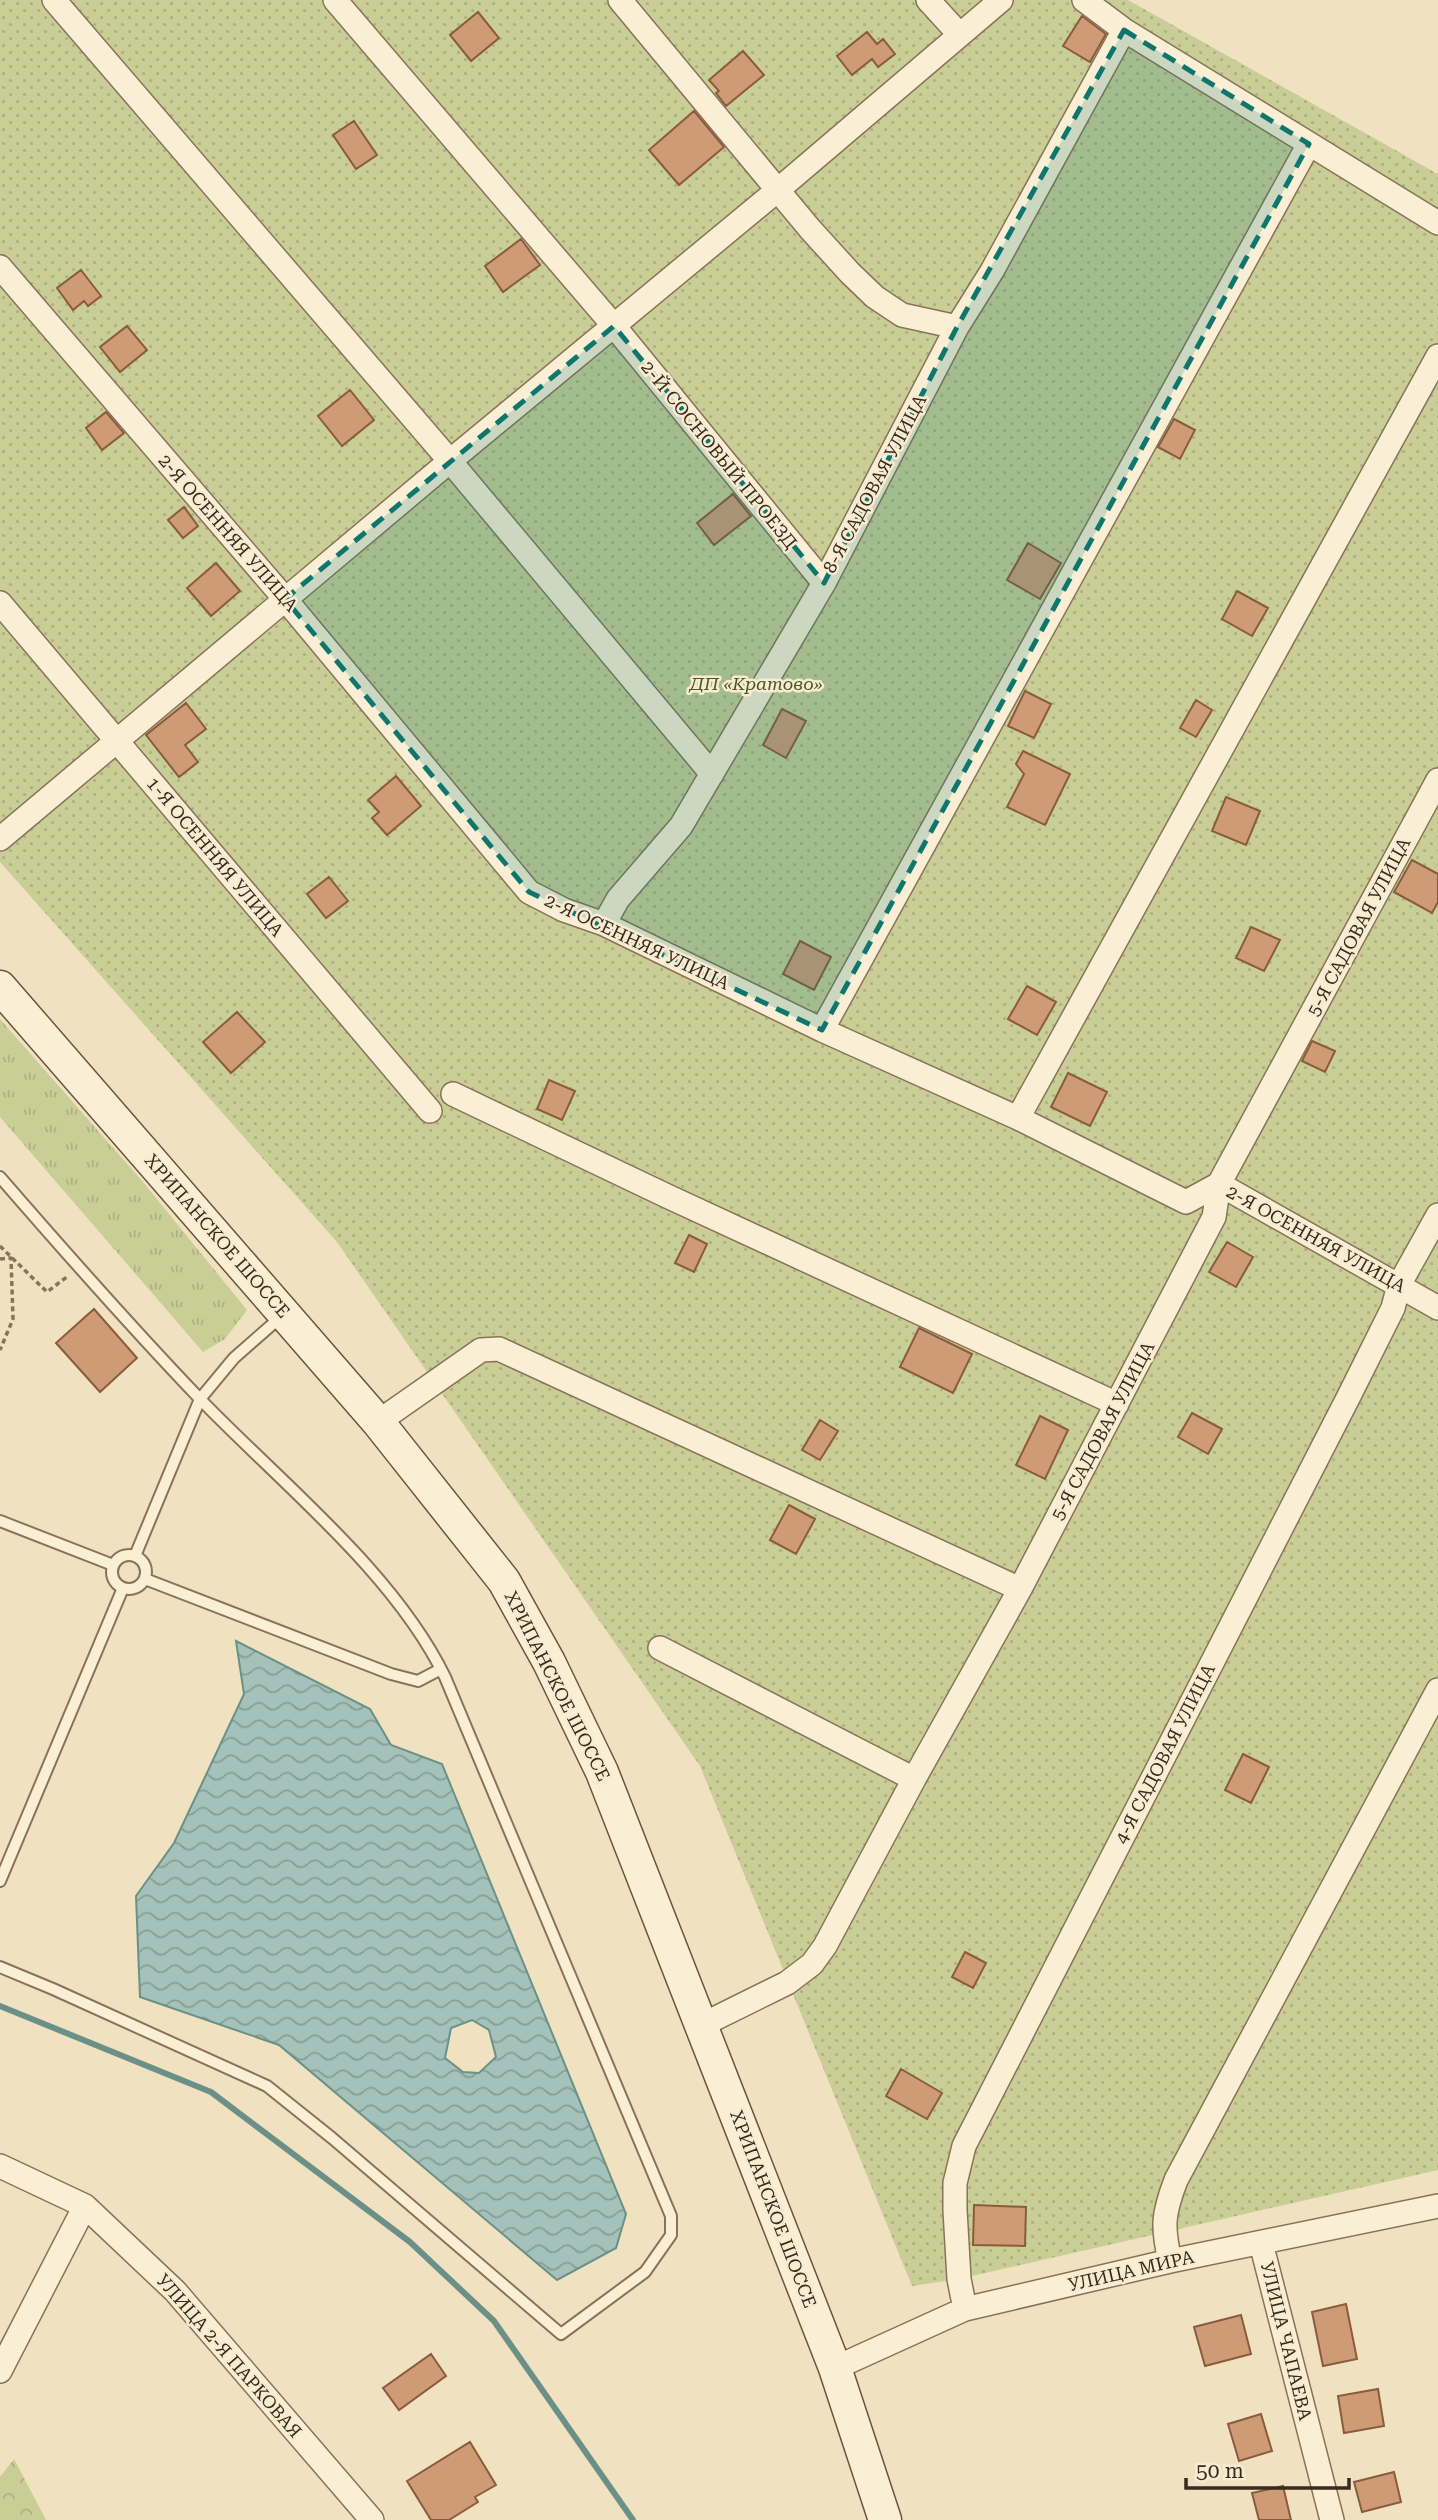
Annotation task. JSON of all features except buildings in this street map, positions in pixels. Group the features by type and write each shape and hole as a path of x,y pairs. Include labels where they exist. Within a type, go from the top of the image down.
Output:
{"main road":[{"name":"ХРИПАНСКОЕ ШОССЕ","path":"0,987 378,1422 504,1581 549,1662 602,1772 835,2368 885,2520"}],"street":[{"path":"54,0 450,461 712,774"},
{"name":"2-Й СОСНОВЫЙ ПРОЕЗД","path":"335,0 614,326 824,583"},
{"path":"620,0 810,229 850,273 875,297 902,314 957,327"},
{"path":"928,0 959,34"},
{"path":"0,839 779,189 1001,0"},
{"path":"1084,0 1125,30 1438,223"},
{"name":"8-Я САДОВАЯ УЛИЦА","path":"604,925 618,899 681,826 824,583 957,327 992,271 1125,30"},
{"path":"822,1030 1309,144"},
{"name":"2-Я ОСЕННЯЯ УЛИЦА","path":"0,267 285,599 529,892 564,910 604,925 822,1030 1018,1118 1186,1202 1219,1184 1438,1308"},
{"path":"1018,1118 1438,356"},
{"name":"1-Я ОСЕННЯЯ УЛИЦА","path":"0,603 430,1111"},
{"name":"5-Я САДОВАЯ УЛИЦА","path":"702,2025 787,1983 812,1964 825,1946 1020,1589 1214,1217 1219,1184 1438,780"},
{"path":"453,1094 1117,1404"},
{"name":"4-Я САДОВАЯ УЛИЦА","path":"965,2309 959,2279 955,2210 956,2183 964,2146 1355,1385 1393,1308 1399,1285 1438,1215"},
{"path":"378,1422 481,1350 499,1349 1020,1589"},
{"path":"660,1648 914,1779"},
{"path":"1170,2261 1163,2229 1167,2203 1177,2180 1438,1690"},
{"name":"УЛИЦА 2-Я ПАРКОВАЯ","path":"0,2166 85,2206 175,2291 372,2520"},
{"path":"0,2371 85,2206"},
{"name":"УЛИЦА МИРА","path":"835,2368 965,2309 1170,2261 1438,2206"},
{"name":"УЛИЦА ЧАПАЕВА","path":"1261,2243 1332,2520"}],"lane":[{"path":"0,1177 79,1268 200,1399 352,1549 408,1617 441,1669 671,2216 671,2235 645,2272 561,2334 332,2138 267,2086 0,1967"},
{"path":"135,1556 200,1399 234,1358 285,1314"},
{"path":"0,1521 113,1565"},
{"path":"135,1556 144,1565 145,1579 137,1587 118,1586 112,1576 113,1565 120,1558 135,1556"},
{"path":"145,1579 391,1674 418,1681 441,1669"},
{"path":"0,1881 123,1588"}],"path":[{"path":"0,1246 47,1292 79,1268"},
{"path":"0,1259 11,1258"},
{"path":"0,1350 13,1319 11,1258"}],"highlighted area":[{"path":"1124,30 1309,144 822,1030 529,892 285,599 614,326 824,583 957,327"}],"green space":[{"name":"ДП «Кратово»","path":"0,0 1128,0 1438,174 1438,2170 959,2279 912,2286 700,1766 337,1242 0,862"},
{"path":"0,1019 143,1182 247,1310 225,1339 203,1352 0,1117"},
{"path":"14,2459 46,2520 0,2520 0,2477"}],"water":[{"path":"236,1641 370,1709 391,1745 442,1764 626,2214 616,2248 557,2280 279,2045 140,1997 136,1896 174,1843 244,1694","holes":["472,2020 489,2030 496,2057 479,2073 463,2072 445,2058 451,2028"]}],"waterway":[{"path":"0,2006 211,2092 410,2242 494,2321 633,2520"}]}
